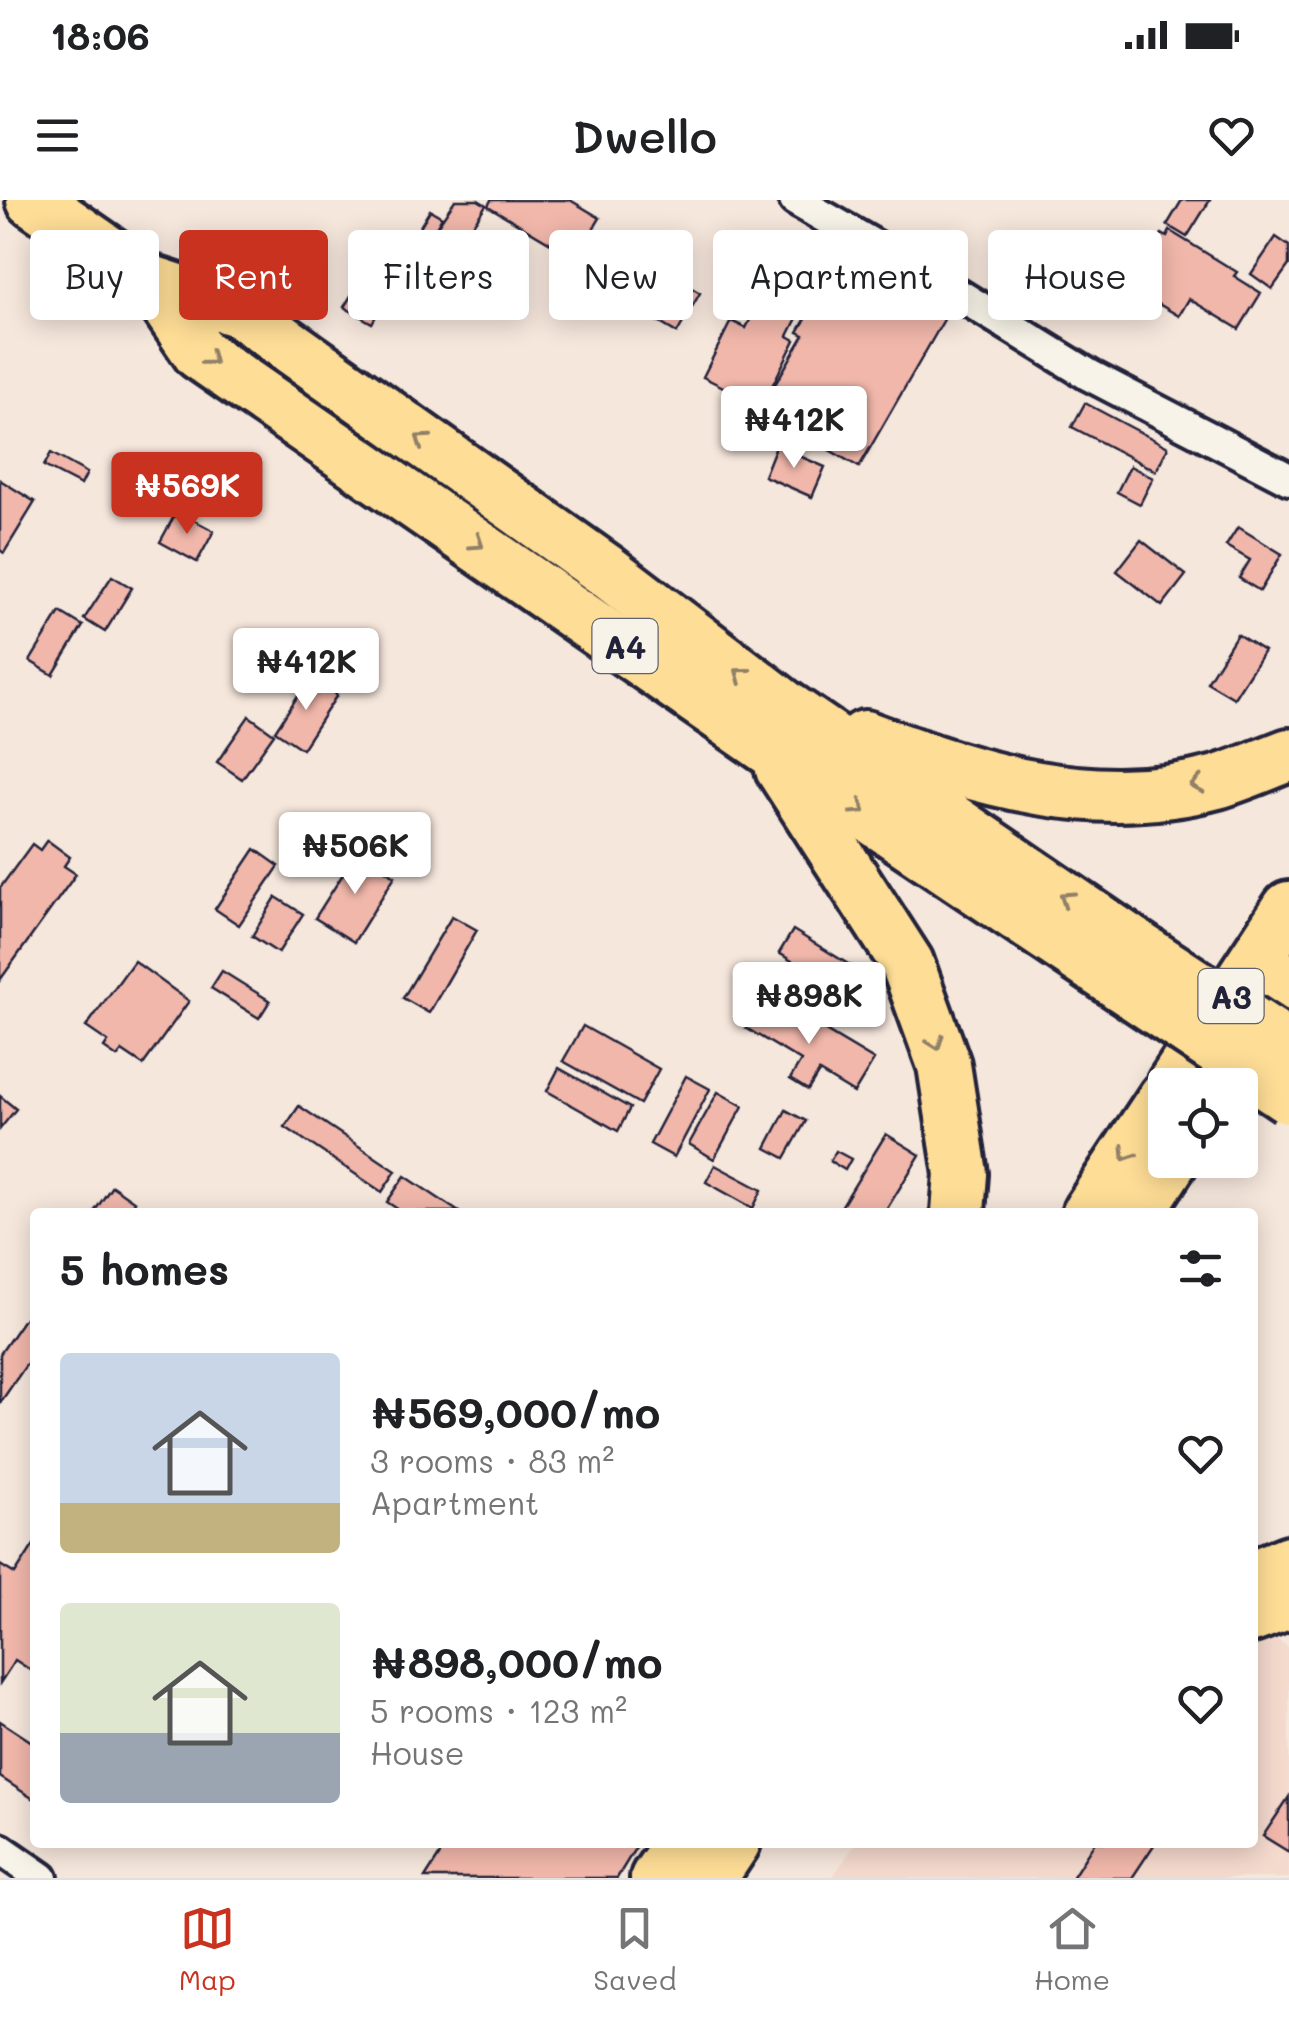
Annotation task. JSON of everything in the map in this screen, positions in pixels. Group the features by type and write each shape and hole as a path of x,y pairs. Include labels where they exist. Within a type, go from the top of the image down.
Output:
{"highway":[{"name":"A4","path":"33,200 151,282 199,352 776,727 1135,970 1289,1097"},
{"path":"776,727 1061,794 1137,795 1217,782 1289,755"},
{"path":"776,727 907,962 944,1064 960,1174 958,1208"},
{"name":"A3","path":"1183,1068 1289,908"},
{"name":"A4","path":"1135,970 1289,1047"},
{"name":"A3","path":"1231,1068 1289,979"},
{"path":"1092,1208 1148,1122"},
{"path":"1141,1208 1160,1178"},
{"path":"1258,1575 1289,1562"},
{"path":"1258,1614 1289,1602"},
{"path":"657,1878 676,1848"},
{"path":"710,1878 730,1848"}],"street":[{"path":"796,200 1089,375 1289,479"},
{"path":"0,1849 42,1878"}],"shaded area":[{"path":"1258,1626 1289,1648 1289,1878 832,1878 853,1848 1258,1848"}],"building":[{"path":"455,200 478,200 486,205 469,230 436,228"},
{"path":"491,200 570,200 600,218 593,230 549,230 549,242 488,206"},
{"path":"1182,200 1210,200 1187,237 1167,225"},
{"path":"430,210 442,217 434,230 418,230"},
{"path":"1170,231 1237,272 1234,276 1261,293 1239,329 1189,299 1179,316 1162,306 1162,234 1167,237"},
{"path":"1276,237 1289,246 1289,265 1272,289 1251,274"},
{"path":"655,320 684,320 677,333"},
{"path":"750,320 796,320 788,336 795,340 762,406 703,377 731,321 746,328"},
{"path":"805,320 944,320 859,467 760,410 804,335 798,332"},
{"path":"1085,403 1168,447 1156,471 1072,427"},
{"path":"776,446 825,467 812,497 764,476"},
{"path":"51,453 87,473 81,485 44,466"},
{"path":"1130,466 1153,478 1140,504 1117,492"},
{"path":"0,480 35,502 4,553 0,550"},
{"path":"177,511 214,531 197,562 160,542"},
{"path":"1238,527 1282,554 1260,591 1239,578 1250,560 1226,546"},
{"path":"1141,540 1186,575 1162,606 1117,571"},
{"path":"112,576 132,588 105,632 84,619"},
{"path":"60,612 83,626 53,675 30,661"},
{"path":"1237,634 1264,651 1234,698 1207,682"},
{"path":"310,677 337,695 302,749 275,731"},
{"path":"249,716 274,734 242,779 217,762"},
{"path":"47,840 70,857 64,866 76,874 0,980 0,888 32,844 40,850"},
{"path":"255,849 279,866 239,925 215,909"},
{"path":"357,852 395,876 354,942 315,918"},
{"path":"276,897 303,914 278,953 252,936"},
{"path":"452,916 477,930 429,1013 403,998"},
{"path":"793,930 856,969 842,992 779,953"},
{"path":"134,961 189,1001 143,1065 122,1051 117,1057 104,1048 108,1042 86,1027"},
{"path":"222,971 270,1001 259,1018 211,988"},
{"path":"765,995 874,1060 854,1093 819,1072 808,1090 790,1079 801,1061 746,1028"},
{"path":"583,1026 659,1069 640,1104 563,1061"},
{"path":"559,1068 630,1108 618,1131 547,1091"},
{"path":"686,1076 710,1089 674,1157 650,1144"},
{"path":"718,1092 743,1106 714,1159 689,1144"},
{"path":"0,1096 16,1109 0,1129"},
{"path":"299,1106 396,1171 382,1192 285,1127"},
{"path":"786,1110 806,1121 785,1158 766,1148"},
{"path":"886,1134 920,1155 887,1208 840,1208"},
{"path":"836,1151 851,1159 845,1170 830,1161"},
{"path":"715,1165 762,1190 753,1208 706,1182"},
{"path":"405,1176 453,1208 396,1208 387,1202"},
{"path":"112,1186 135,1202 131,1208 97,1208"},
{"path":"30,1310 30,1359 0,1403 0,1354"},
{"path":"30,1551 30,1670 15,1660 0,1683 0,1565 15,1574"},
{"path":"0,1721 30,1741 30,1797 0,1777"},
{"path":"1289,1797 1289,1852 1263,1836"},
{"path":"444,1848 635,1848 617,1878 425,1878"},
{"path":"1091,1848 1152,1848 1132,1878 1072,1878"}]}
